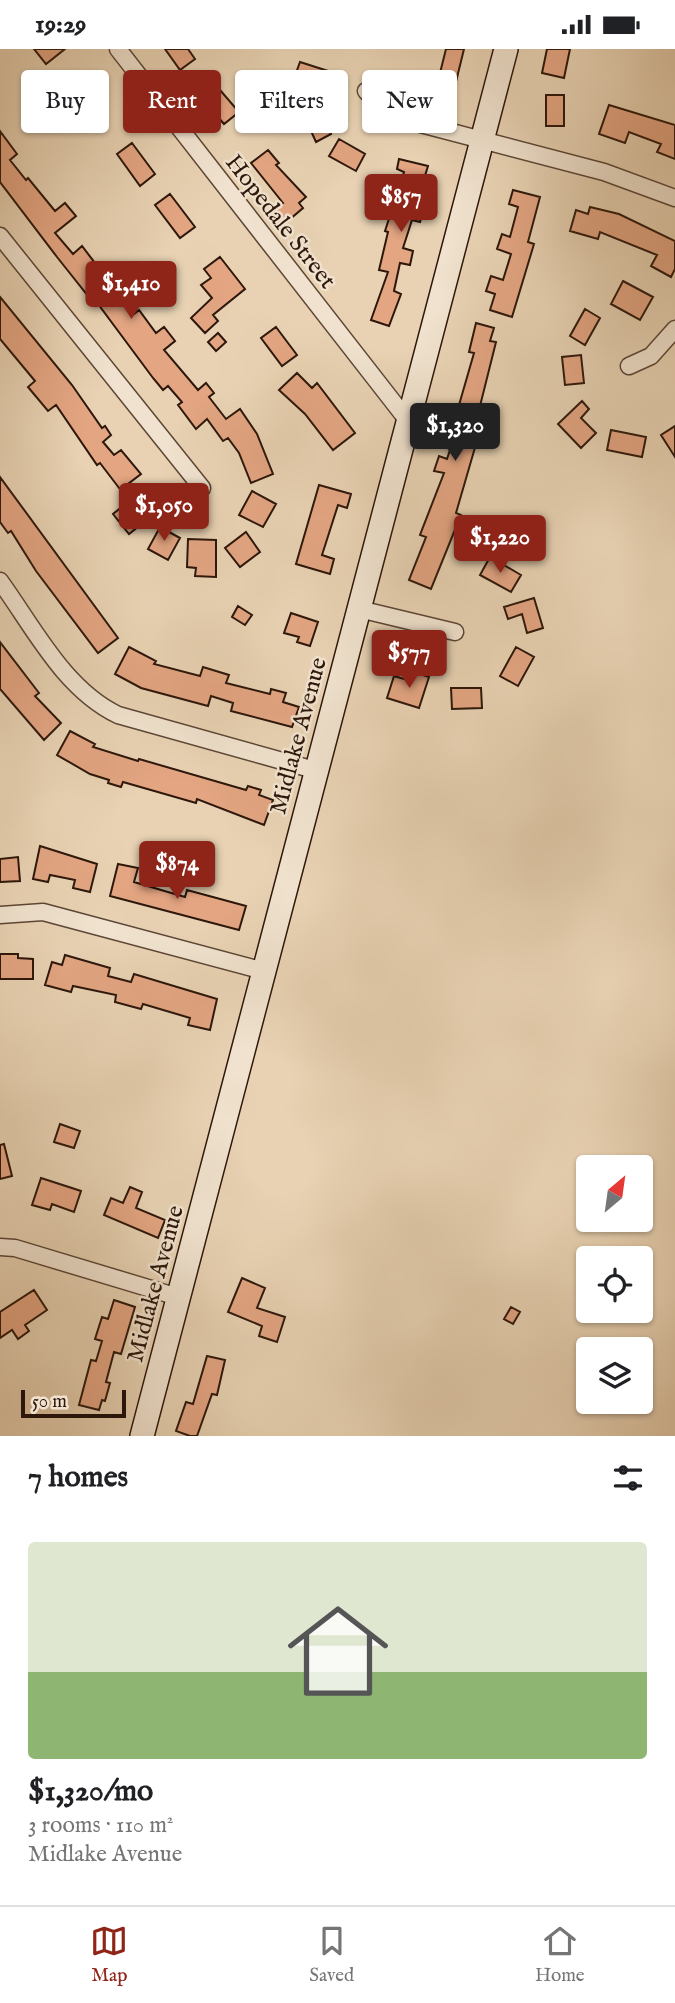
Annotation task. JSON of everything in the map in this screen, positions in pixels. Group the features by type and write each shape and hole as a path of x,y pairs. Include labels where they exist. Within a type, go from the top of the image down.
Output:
{"street":[{"name":"Hopedale Street","path":"118,49 408,421"},
{"name":"Midlake Avenue","path":"142,1436 506,49"},
{"path":"457,133 604,172 675,198"},
{"path":"0,236 202,488"},
{"path":"629,366 651,356 675,329"},
{"path":"0,581 76,687 99,706 118,715 318,771"},
{"path":"359,609 455,632"},
{"path":"0,915 43,912 264,971"},
{"path":"0,1247 15,1248 178,1297"}],"building":[{"path":"34,49 65,49 46,64"},
{"path":"165,49 188,49 195,59 180,70"},
{"path":"446,49 464,49 457,78 457,70 441,70"},
{"path":"547,49 570,49 564,78 542,73"},
{"path":"300,62 325,70 297,70"},
{"path":"221,91 235,107 235,115 224,124 221,120"},
{"path":"546,95 564,95 564,126 546,126"},
{"path":"609,105 675,125 675,159 657,152 661,144 629,132 625,143 599,134"},
{"path":"0,131 17,154 10,160 26,180 28,178 55,211 65,203 76,216 55,233 73,254 82,246 134,314 139,310 156,333 164,327 175,341 164,350 198,390 206,383 214,393 209,397 226,419 240,409 257,434 273,474 251,483 239,453 228,438 223,441 207,419 196,429 178,405 182,402 168,386 163,390 153,378 98,304 96,306 0,182"},
{"path":"312,133 331,133 331,134 316,142"},
{"path":"339,139 365,154 356,171 329,156"},
{"path":"132,143 155,174 140,186 117,154"},
{"path":"268,150 279,163 276,165 306,197 299,203 303,208 283,225 271,212 283,203 251,163"},
{"path":"399,159 428,166 424,179 432,182 420,222 412,220 403,248 413,251 410,265 400,263 394,291 401,294 389,326 371,320 388,272 379,270 388,232 385,231 404,172 397,169"},
{"path":"513,190 540,197 528,242 534,244 512,317 490,310 495,294 486,291 491,276 503,280 511,254 497,249 502,234 510,237 518,207 509,204"},
{"path":"170,194 195,227 180,238 155,205"},
{"path":"590,207 619,214 675,241 675,269 671,277 651,266 657,255 600,232 598,239 570,231 576,210 588,214"},
{"path":"220,257 245,289 213,315 218,321 205,333 191,318 212,298 201,285 211,278 204,269"},
{"path":"623,281 653,297 640,320 611,304"},
{"path":"0,297 72,385 102,428 105,426 111,435 103,442 114,455 121,450 141,474 128,484 154,514 129,534 113,514 129,501 100,463 97,465 56,405 48,411 28,387 35,381 0,339"},
{"path":"585,309 600,318 585,345 570,336"},
{"path":"476,323 494,328 490,341 496,342 477,418 483,420 456,513 461,515 431,589 409,580 426,537 420,535 444,473 434,471 439,456 447,459 457,429 447,426 452,410 457,412 474,353 469,352"},
{"path":"276,327 297,355 282,366 261,338"},
{"path":"218,333 226,342 216,351 208,342"},
{"path":"581,355 584,383 565,385 562,357"},
{"path":"297,373 312,388 317,383 355,433 333,450 305,414 279,390"},
{"path":"582,401 589,409 581,418 596,433 581,448 558,424"},
{"path":"675,426 675,457 661,435"},
{"path":"611,430 646,437 642,457 607,450"},
{"path":"0,477 118,638 98,653 36,571 11,531 8,533 0,522"},
{"path":"319,485 351,494 347,508 338,505 322,555 334,559 330,574 296,564"},
{"path":"252,491 276,504 263,527 239,515"},
{"path":"160,527 180,538 168,560 148,549"},
{"path":"246,532 260,552 240,567 225,548"},
{"path":"188,539 216,540 216,577 195,576 196,568 187,567"},
{"path":"490,557 521,575 511,592 480,575"},
{"path":"534,598 543,628 527,633 522,614 508,619 504,607"},
{"path":"238,606 252,615 245,625 232,617"},
{"path":"291,613 318,622 310,646 297,642 299,637 284,633"},
{"path":"0,642 39,693 35,696 61,723 44,740 0,689"},
{"path":"129,647 156,661 154,664 200,676 203,667 229,675 226,683 270,694 271,689 286,693 283,702 299,707 292,727 231,711 233,703 211,696 208,706 141,688 115,674"},
{"path":"516,647 534,657 518,686 500,676"},
{"path":"414,672 429,677 419,708 387,698 394,676 411,681"},
{"path":"451,688 481,688 482,708 452,709"},
{"path":"70,731 95,744 93,747 138,761 139,759 246,790 248,786 261,790 259,795 273,800 264,825 197,799 196,803 123,782 121,787 108,783 109,780 90,774 57,755"},
{"path":"40,846 97,864 90,892 73,888 75,880 50,875 48,882 33,879"},
{"path":"18,857 20,881 0,882 0,859"},
{"path":"118,864 138,868 134,882 185,897 187,890 246,906 239,930 110,896"},
{"path":"0,954 18,954 18,958 33,959 33,979 0,979"},
{"path":"65,955 110,968 108,976 131,982 134,974 217,999 210,1030 188,1025 190,1018 143,1004 141,1009 115,1002 116,995 73,986 71,992 45,985 52,962 62,965"},
{"path":"60,1124 80,1131 74,1148 54,1142"},
{"path":"4,1144 12,1176 0,1179 0,1145"},
{"path":"41,1178 81,1191 74,1212 52,1204 50,1210 32,1205"},
{"path":"130,1187 142,1192 136,1208 165,1220 158,1238 104,1215 111,1198 123,1203"},
{"path":"242,1278 265,1288 257,1308 285,1317 277,1342 259,1336 262,1326 228,1312"},
{"path":"34,1290 47,1310 25,1325 29,1331 18,1339 12,1330 0,1338 0,1312"},
{"path":"114,1300 135,1307 121,1354 114,1352 106,1382 110,1383 105,1401 102,1400 99,1410 79,1405 91,1360 96,1361 102,1341 95,1339 102,1317 108,1319"},
{"path":"511,1307 520,1312 513,1324 504,1319"},
{"path":"207,1356 225,1360 217,1395 212,1394 197,1436 190,1436 176,1431 186,1402 193,1404"}]}
